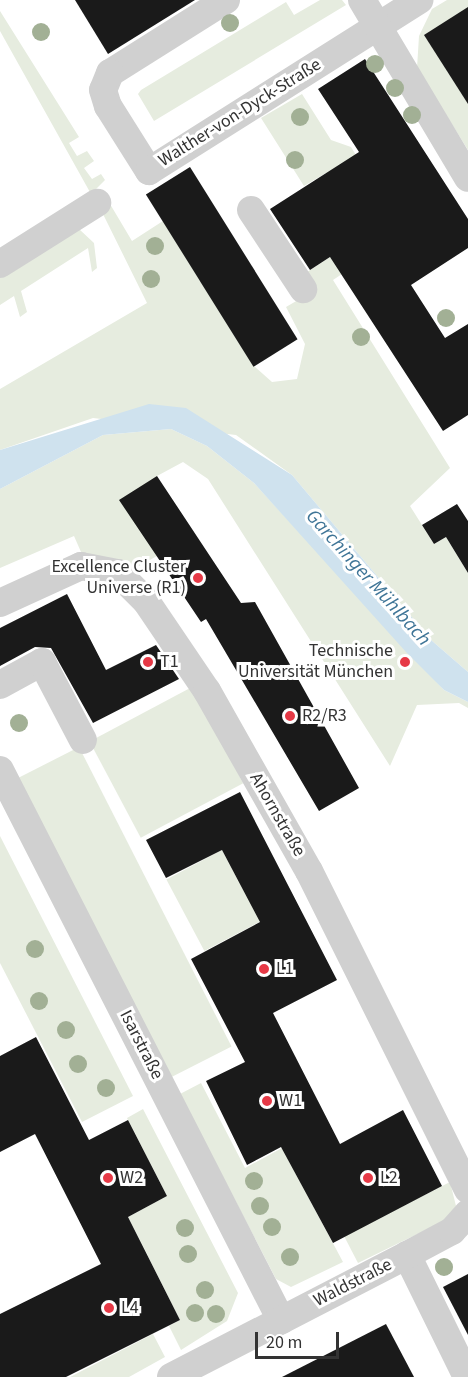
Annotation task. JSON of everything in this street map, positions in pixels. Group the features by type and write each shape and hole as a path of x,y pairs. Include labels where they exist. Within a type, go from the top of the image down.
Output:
{"street":[{"name":"Walther-von-Dyck-Straße","path":"226,0 110,73 103,90 108,106 149,171 420,0"},
{"path":"362,0 468,178"},
{"path":"0,264 97,203"},
{"path":"251,210 303,289"},
{"name":"Ahornstraße","path":"0,603 81,566 118,573 146,601 207,691 309,871 468,1189"},
{"path":"0,685 42,662 83,740"},
{"name":"Isarstraße","path":"0,770 281,1320"},
{"name":"Waldstraße","path":"171,1377 407,1255 452,1230 468,1213"},
{"path":"407,1255 467,1377"}],"shaded area":[{"path":"320,0 342,0 346,5 154,121 138,94 141,90 286,2 294,15"},
{"path":"447,0 468,0 468,150 417,68 419,36 432,9"},
{"path":"0,11 79,137 69,143 77,156 87,151 94,161 84,168 92,179 101,174 105,180 91,194 0,31"},
{"path":"302,94 331,140 351,147 380,194 351,213 326,173 304,186 261,118"},
{"path":"110,204 132,241 163,221 254,366 272,382 297,379 305,344 286,307 310,293 307,272 330,257 342,274 333,280 450,468 410,506 434,544 446,537 468,573 468,672 431,640 292,475 236,435 93,418 0,450 0,389 147,303 101,210"},
{"path":"79,229 94,243 97,268 92,272 88,248 21,291 27,312 20,317 14,296 0,305 0,278"},
{"path":"171,429 207,446 254,483 444,690 468,702 468,708 459,703 417,705 390,766 208,479 183,462 157,476 157,556 130,571 81,552 74,536 0,568 0,489 103,435"},
{"path":"192,687 243,783 141,838 90,741"},
{"path":"79,747 232,1046 165,1080 12,781"},
{"path":"0,836 133,1096 82,1122 0,963"},
{"path":"222,850 260,922 204,951 166,880"},
{"path":"201,1083 245,1168 282,1148 343,1262 291,1287 276,1279 180,1094"},
{"path":"143,1109 238,1293 227,1321 181,1350 169,1326 180,1320 128,1217 167,1196 127,1118"},
{"path":"450,1182 456,1206 444,1221 358,1263 344,1236"},
{"path":"153,1334 165,1357 129,1377 70,1377"}],"water":[{"name":"Garchinger Mühlbach","path":"149,404 186,408 292,475 431,640 468,672 468,702 444,690 406,652 254,483 207,446 171,429 103,435 0,489 0,450"}],"building":[{"path":"75,0 195,0 108,54"},
{"path":"468,7 468,104 424,35"},
{"path":"365,59 468,219 468,248 411,285 445,338 468,324 468,415 443,431 330,257 310,270 270,209 359,152 318,89"},
{"path":"190,167 298,339 253,367 146,195"},
{"path":"157,476 241,603 255,602 359,788 319,811 206,619 201,622 119,500"},
{"path":"457,504 468,521 468,573 446,537 434,544 422,525"},
{"name":"T1","path":"67,594 106,670 156,645 179,679 93,723 51,648 35,647 0,666 0,628"},
{"path":"240,792 337,980 273,1013 340,1144 403,1110 442,1186 333,1243 281,1147 247,1165 206,1081 245,1062 191,959 260,922 222,850 166,878 146,840"},
{"path":"36,1037 89,1140 128,1120 167,1196 128,1217 180,1320 66,1377 0,1377 0,1314 101,1264 35,1134 0,1152 0,1056"},
{"path":"468,1274 468,1335 443,1287"},
{"path":"386,1324 414,1377 282,1377"}],"place":[{"name":"Excellence Cluster Universe (R1)","path":"198,578"},
{"name":"T1","path":"148,662"},
{"name":"Technische Universität München","path":"405,662"},
{"name":"R2/R3","path":"290,716"},
{"name":"L1","path":"264,969"},
{"name":"W1","path":"267,1101"},
{"name":"W2","path":"108,1178"},
{"name":"L2","path":"368,1178"},
{"name":"L4","path":"109,1308"}]}
